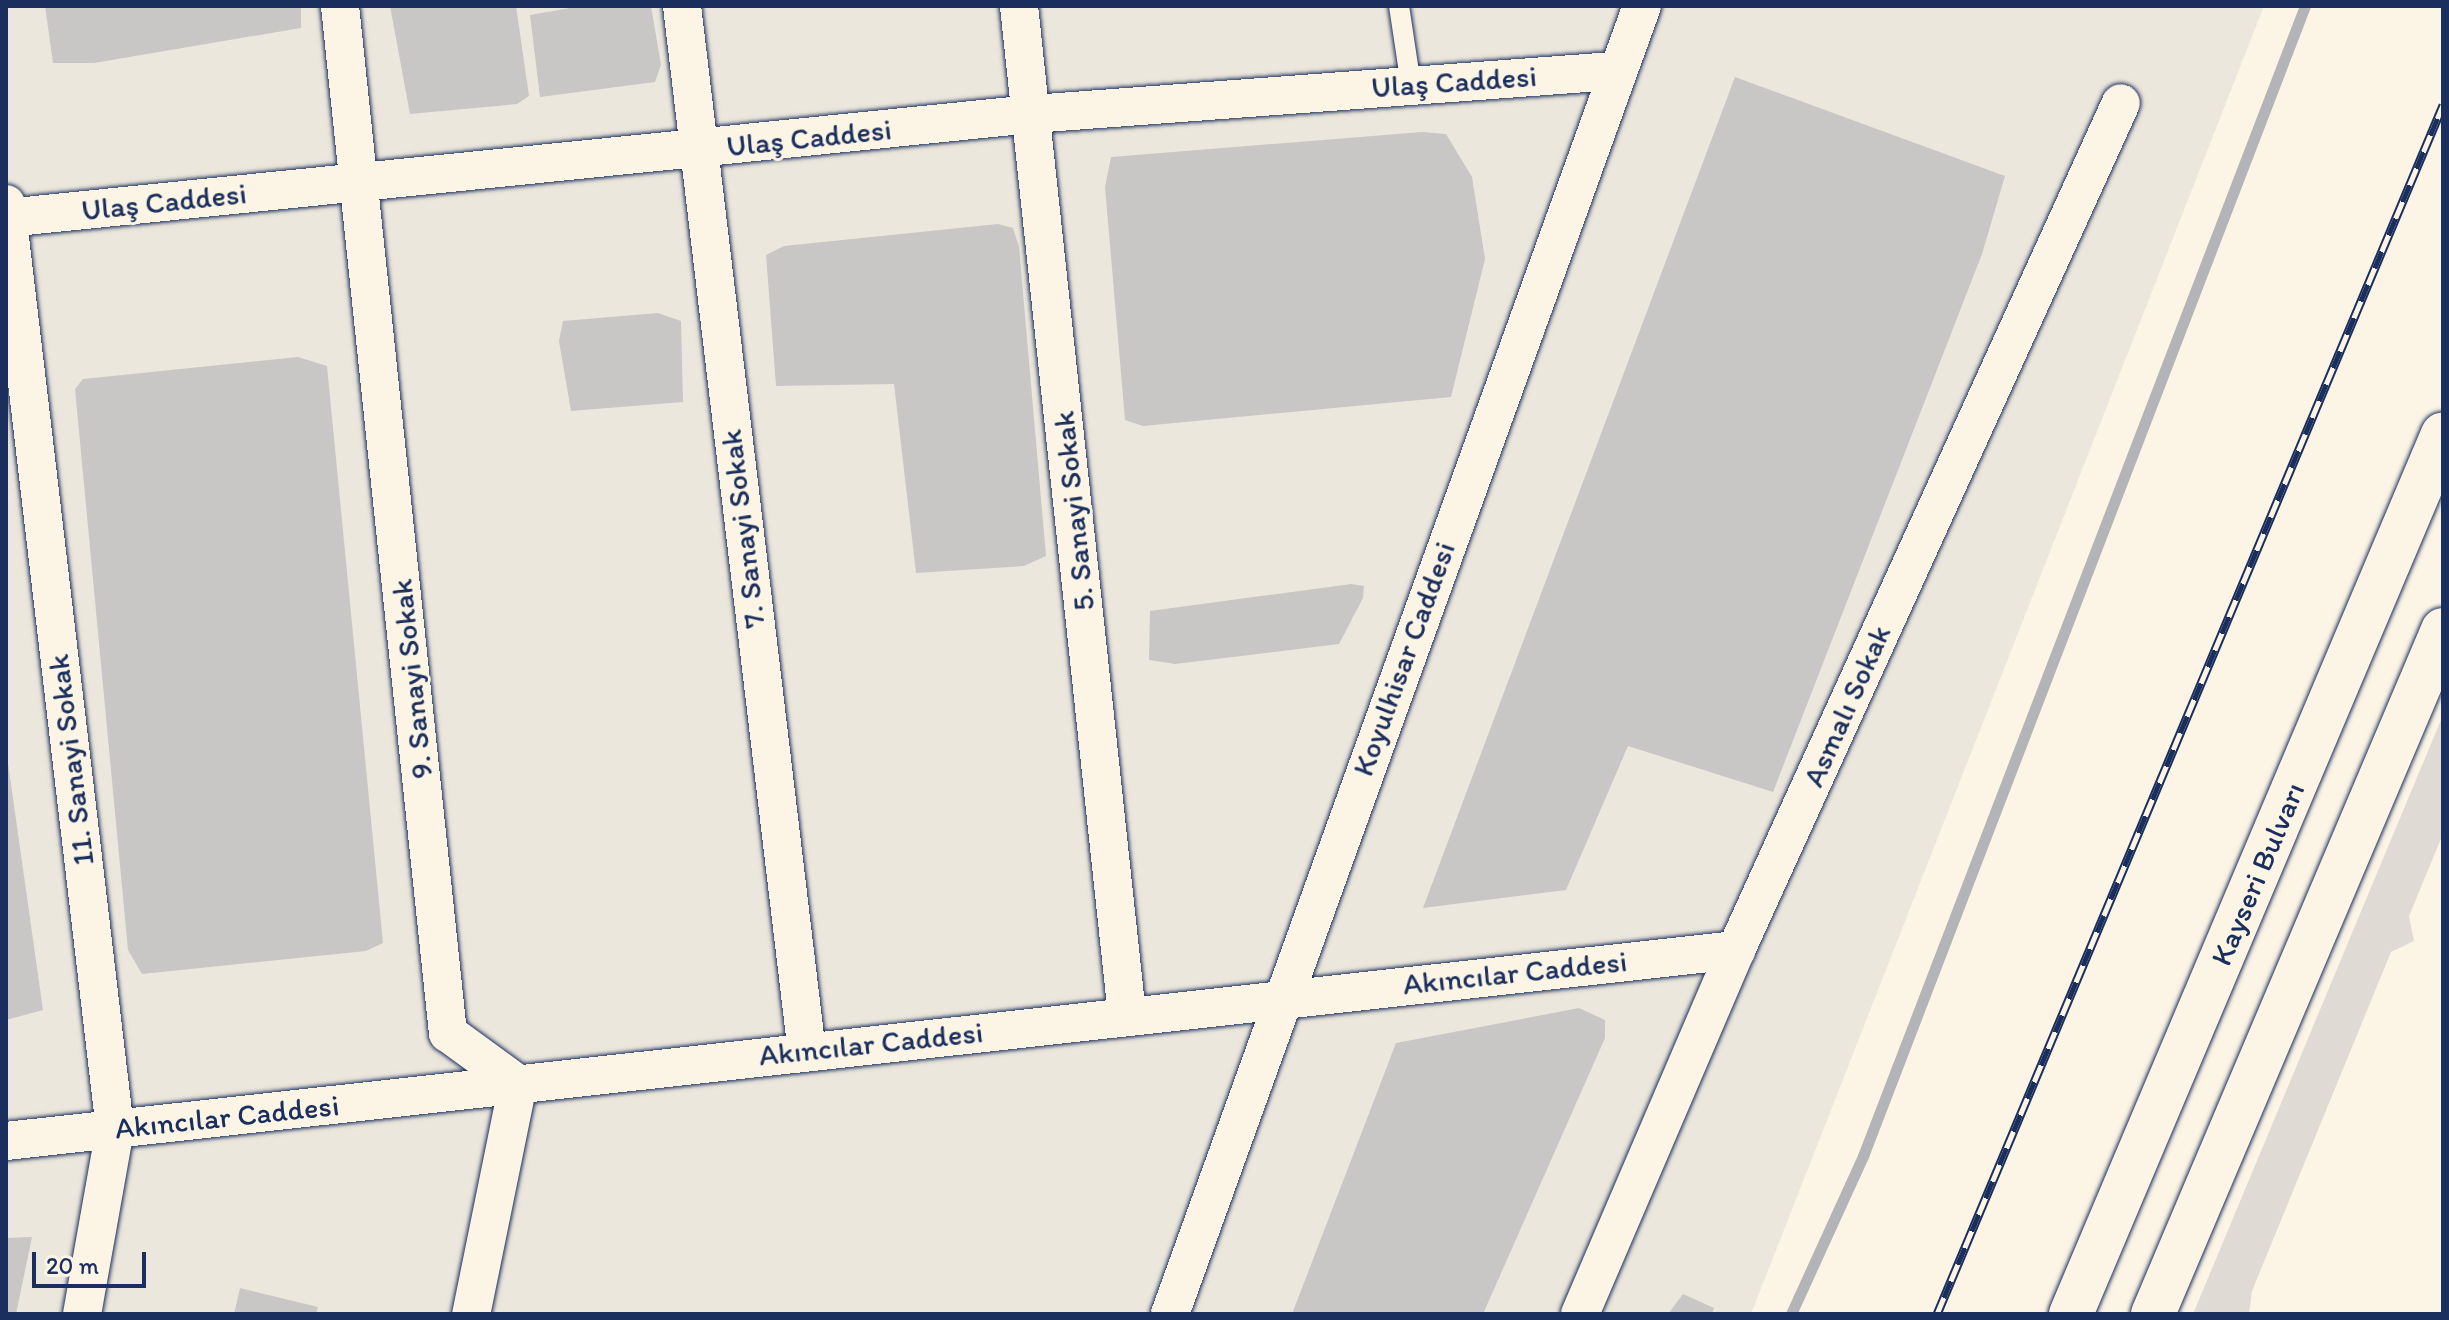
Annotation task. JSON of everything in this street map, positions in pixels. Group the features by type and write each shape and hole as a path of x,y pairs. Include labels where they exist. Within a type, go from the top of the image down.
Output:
{"highway":[{"name":"Kayseri Bulvarı","path":"2071,1314 2443,434"},
{"path":"2153,1314 2443,630"}],"street":[{"name":"9. Sanayi Sokak","path":"340,6 448,1033 518,1084"},
{"name":"7. Sanayi Sokak","path":"682,6 696,150 807,1052"},
{"name":"5. Sanayi Sokak","path":"1019,6 1127,1015"},
{"name":"Koyulhisar Caddesi","path":"1170,1314 1613,71 1642,6"},
{"name":"Ulaş Caddesi","path":"7,213 361,183 1032,114 1613,71"},
{"name":"Asmalı Sokak","path":"1580,1314 1736,950 2121,103"},
{"name":"11. Sanayi Sokak","path":"7,213 115,1129 82,1314"},
{"name":"Akıncılar Caddesi","path":"6,1141 1284,997 1736,950"},
{"path":"471,1314 518,1084"}],"lane":[{"path":"1399,6 1411,85"}],"shaded area":[{"path":"6,6 2264,6 1751,1314 6,1314"},
{"path":"2443,715 2443,834 2409,916 2414,941 2391,952 2252,1291 2249,1314 2193,1314"}],"building":[{"path":"45,6 301,6 301,28 94,63 53,63"},
{"path":"390,6 516,6 529,96 517,104 410,114"},
{"path":"581,6 651,6 661,65 655,82 540,97 530,15"},
{"path":"1735,77 2005,176 1982,254 1773,792 1628,746 1566,890 1423,908"},
{"path":"1422,132 1446,134 1472,177 1485,259 1451,397 1143,426 1125,420 1105,187 1111,157"},
{"path":"998,224 1013,228 1019,247 1046,556 1024,566 916,573 894,384 776,386 766,255 784,246"},
{"path":"658,313 681,321 683,402 571,411 559,341 563,321"},
{"path":"298,357 327,366 383,943 366,951 142,974 128,950 75,389 83,379"},
{"path":"1351,584 1364,586 1363,598 1339,644 1175,664 1149,660 1150,611"},
{"path":"6,749 43,1010 6,1020"},
{"path":"1579,1008 1605,1020 1605,1038 1483,1314 1292,1314 1396,1043"},
{"path":"32,1237 16,1314 6,1314 6,1238"},
{"path":"240,1288 318,1307 316,1314 234,1314"},
{"path":"1683,1294 1714,1308 1712,1314 1668,1314"}],"waterway":[{"path":"1791,1314 1863,1156 2305,6"}],"railway":[{"path":"1937,1314 2443,105"}]}
